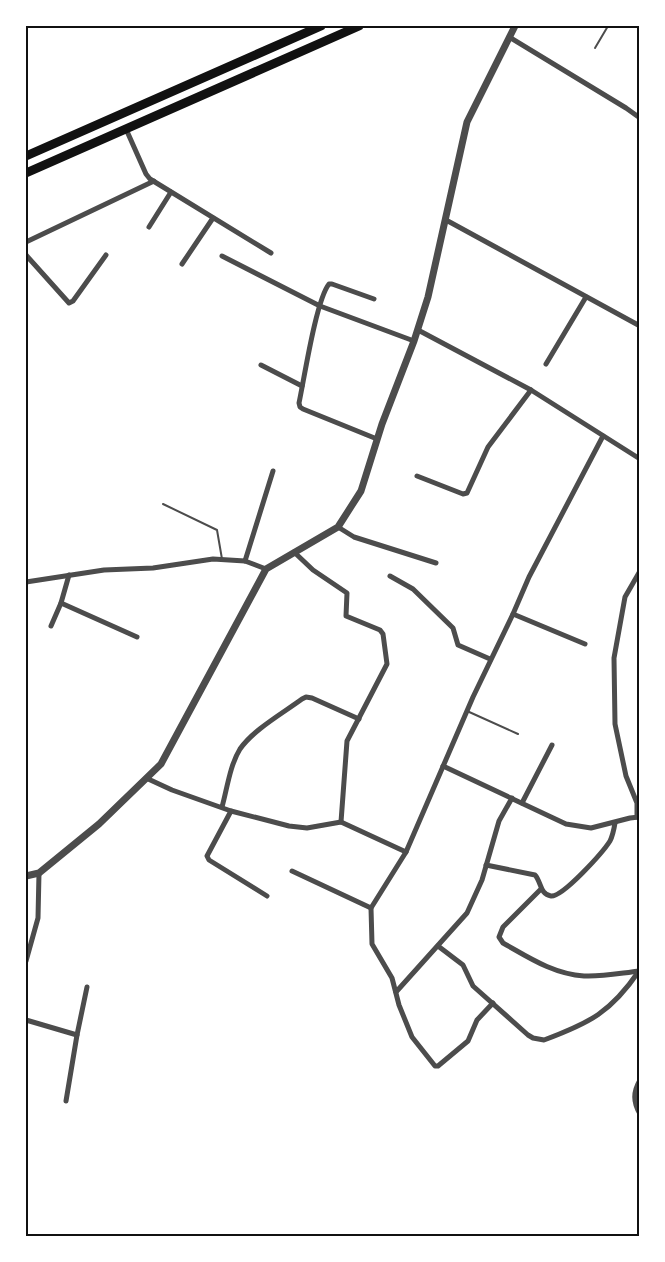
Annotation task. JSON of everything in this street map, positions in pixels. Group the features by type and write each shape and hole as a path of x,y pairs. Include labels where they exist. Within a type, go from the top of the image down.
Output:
{"highway":[{"path":"26,156 321,26"},
{"path":"26,173 359,26"}],"street":[{"path":"26,876 39,873 99,824 161,764 266,569 338,527 360,491 428,297 467,122 515,26"},
{"path":"509,37 639,118"},
{"path":"126,129 146,174 154,181 271,253"},
{"path":"26,242 154,181"},
{"path":"149,227 171,192"},
{"path":"182,264 213,218"},
{"path":"446,220 639,326"},
{"path":"26,255 69,303 74,301 106,255"},
{"path":"222,256 320,306 414,341"},
{"path":"374,299 329,284 320,306 299,403 303,409 377,439"},
{"path":"546,364 586,297"},
{"path":"418,330 531,390 639,459"},
{"path":"261,365 302,386"},
{"path":"417,476 464,494 467,493 488,447 531,390"},
{"path":"494,1003 477,1020 464,1046 437,1067 411,1037 392,978 372,944 371,908 406,852 490,659 529,577 603,436"},
{"path":"245,561 273,471"},
{"path":"338,527 354,537 436,563"},
{"path":"294,552 313,570 347,593 346,616 380,630 383,634 387,664 346,744 341,822"},
{"path":"26,582 104,570 153,568 213,559 245,561 266,569"},
{"path":"443,766 573,826 591,828 638,817 637,803 626,776 615,724 614,658 625,597 639,571"},
{"path":"51,626 69,575"},
{"path":"390,576 413,589 453,628 458,645 490,659"},
{"path":"61,603 138,637"},
{"path":"513,614 585,644"},
{"path":"222,807 235,759 240,749 248,739 302,699 312,698 359,719"},
{"path":"522,803 552,745"},
{"path":"146,778 231,811 289,826 307,828 341,822 406,852"},
{"path":"396,992 463,918 480,886 499,821 512,798"},
{"path":"231,811 207,856 209,860 267,896"},
{"path":"486,865 535,874 544,893 552,896 566,888 610,841 615,823"},
{"path":"292,871 371,908"},
{"path":"26,961 38,918 39,873"},
{"path":"541,889 503,927 499,936 502,943 542,965 576,975 639,971"},
{"path":"438,946 463,965 471,983 528,1035 544,1040 594,1019 618,999 639,971"},
{"path":"66,1101 87,987"},
{"path":"26,1020 77,1035"},
{"path":"639,1080 634,1102 639,1114"}],"lane":[{"path":"595,48 608,26"},
{"path":"164,504 217,531 222,560"},
{"path":"466,711 518,734"}]}
